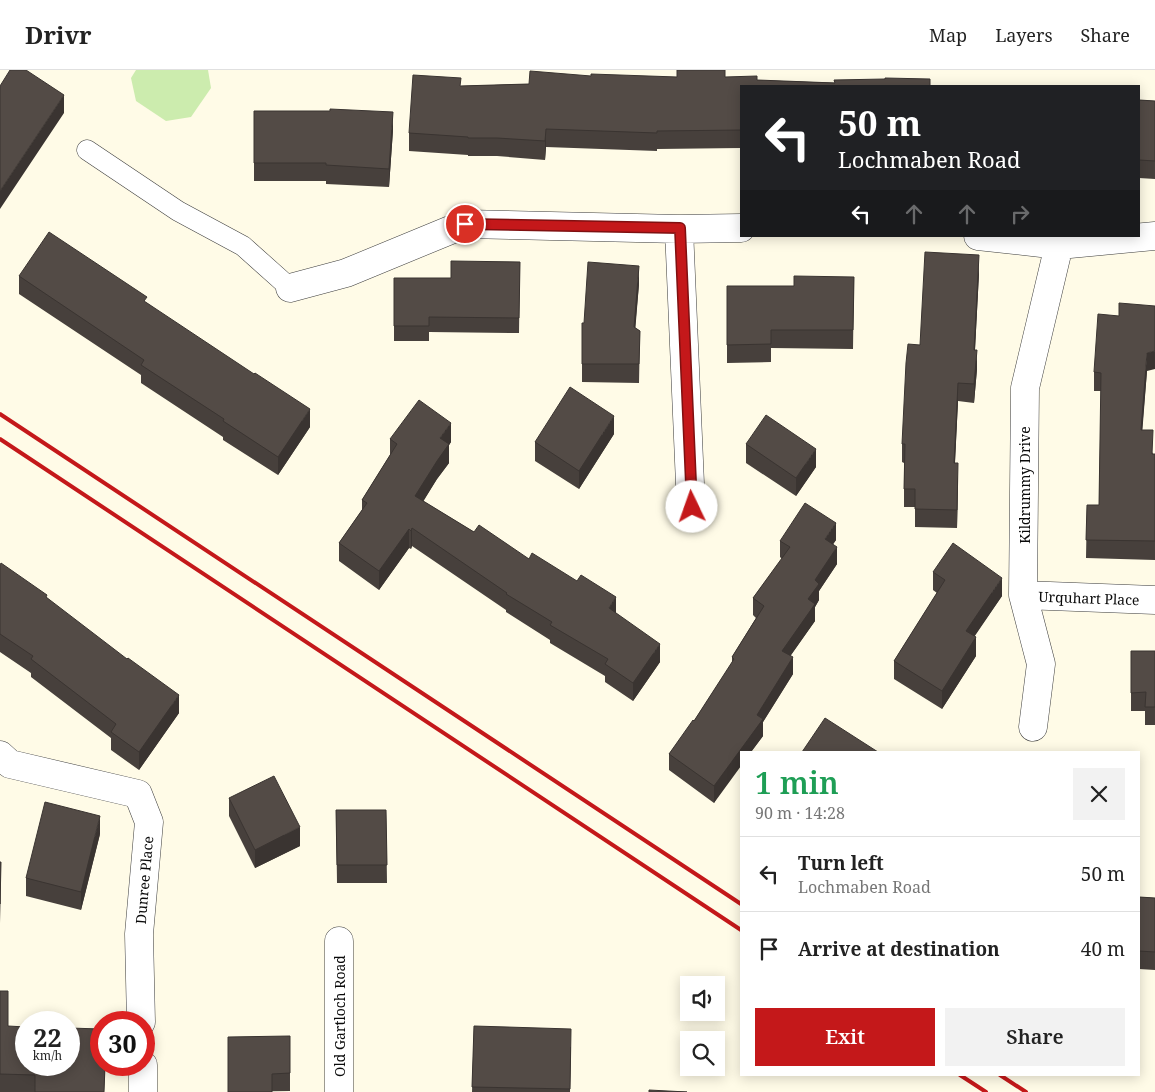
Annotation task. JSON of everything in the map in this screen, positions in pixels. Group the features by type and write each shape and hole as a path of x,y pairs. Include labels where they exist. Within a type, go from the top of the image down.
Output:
{"street":[{"path":"290,288 346,273 465,224 740,228"},
{"path":"680,228 692,507"},
{"path":"987,237 1059,245 1155,236"},
{"name":"Kildrummy Drive","path":"1033,727 1040,664 1023,595 1025,388 1059,245"},
{"name":"Urquhart Place","path":"1023,595 1155,600"},
{"name":"Dunree Place","path":"0,755 10,764 138,794 149,822 139,934 141,1011"},
{"name":"Old Gartloch Road","path":"339,941 339,1092"},
{"path":"142,1076 143,1092"}],"lane":[{"path":"87,150 178,211 243,246 290,288"}],"green space":[{"path":"136,70 208,70 211,88 191,117 166,121 136,101 131,78"}],"building":[{"path":"10,70 26,70 64,95 0,191 0,86"},
{"path":"677,70 725,70 725,77 757,76 757,80 835,83 834,80 930,79 930,85 740,85 740,130 657,131 657,133 546,129 545,141 468,138 409,133 413,75 461,78 460,86 529,84 530,71 591,76 591,74 677,77"},
{"path":"1140,100 1155,101 1155,161 1140,160"},
{"path":"330,109 393,112 389,169 326,165 326,163 254,163 254,111 330,111"},
{"path":"49,232 147,297 144,301 310,409 278,457 141,365 144,360 19,276"},
{"path":"925,252 979,255 974,350 977,350 974,384 958,383 954,463 958,463 957,510 915,509 915,489 904,489 905,444 902,444 906,363 908,344 920,345"},
{"path":"451,261 520,262 519,318 429,317 429,326 394,326 394,278 451,278"},
{"path":"588,262 639,266 634,327 640,331 639,364 582,364 582,323 584,323"},
{"path":"794,276 854,277 853,330 771,330 771,344 727,345 727,286 794,286"},
{"path":"1119,303 1155,306 1155,351 1147,353 1141,430 1153,430 1152,454 1155,454 1155,541 1086,540 1087,505 1099,505 1101,373 1094,372 1098,314 1119,316"},
{"path":"570,387 614,416 579,471 535,442"},
{"path":"419,400 451,423 440,438 449,444 415,496 474,532 479,525 529,559 532,553 577,581 581,575 616,597 609,608 660,644 633,683 605,664 608,659 550,625 552,622 506,594 412,528 411,531 409,529 379,571 339,543 367,503 362,500 397,444 390,439"},
{"path":"766,415 816,449 796,478 746,444"},
{"path":"805,503 836,523 825,539 837,547 815,580 819,584 808,599 815,604 782,651 793,657 757,715 763,719 714,786 669,754 694,721 734,659 732,657 764,606 753,598 790,547 780,541"},
{"path":"953,543 1002,578 966,631 976,637 942,691 894,661 945,580 933,572"},
{"path":"1,563 47,595 46,597 127,659 179,695 139,752 111,732 116,724 31,659 33,656 0,634"},
{"path":"1131,651 1155,651 1155,707 1145,707 1146,692 1131,693"},
{"path":"825,718 876,751 803,751"},
{"path":"274,776 300,827 255,850 229,798"},
{"path":"45,802 100,816 81,892 26,878"},
{"path":"336,810 386,810 387,865 337,865"},
{"path":"0,862 1,862 0,904"},
{"path":"1140,897 1155,898 1155,952 1140,951"},
{"path":"0,991 8,991 8,1026 15,1026 15,1074 0,1074"},
{"path":"474,1026 571,1029 570,1089 472,1087"},
{"path":"80,1028 90,1029 90,1076 105,1076 104,1092 35,1092 35,1076 80,1076"},
{"path":"290,1036 290,1073 272,1074 272,1092 228,1092 228,1037"},
{"path":"649,1090 687,1092 649,1092"}],"railway":[{"path":"0,414 740,903"},
{"path":"0,439 740,929"},
{"path":"962,1076 986,1092"},
{"path":"1002,1076 1026,1092"}],"route":[{"path":"465,224 680,228 692,507"}]}
